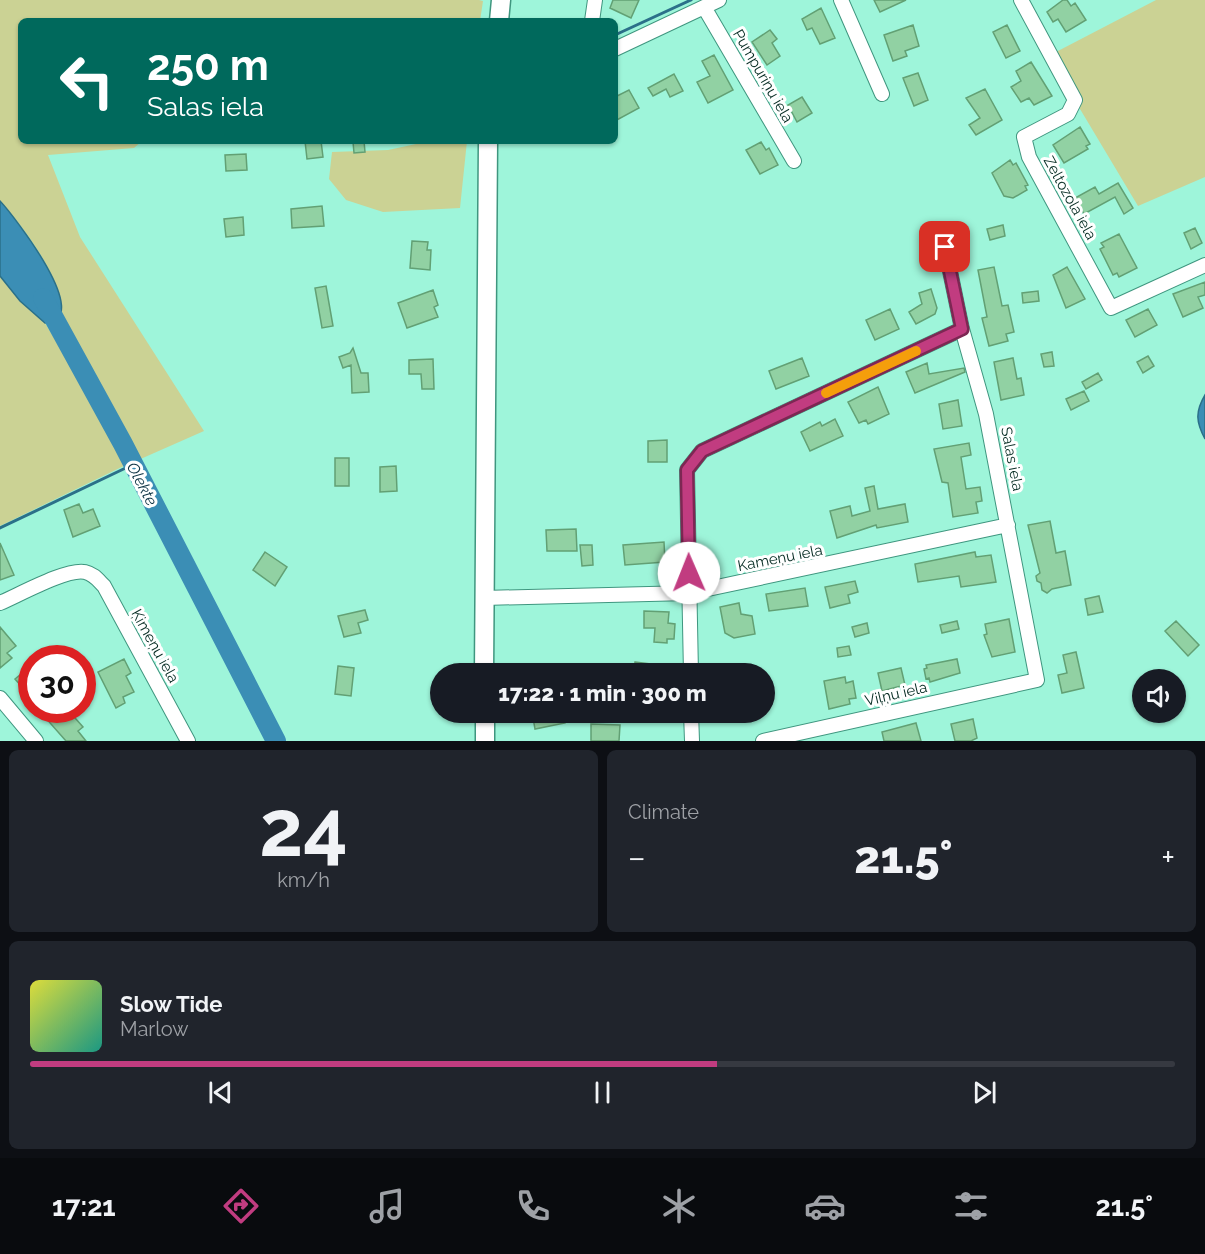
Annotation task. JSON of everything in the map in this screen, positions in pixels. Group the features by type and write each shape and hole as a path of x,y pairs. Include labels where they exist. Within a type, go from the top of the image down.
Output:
{"main road":[{"path":"499,18 501,0"},
{"path":"484,663 488,144"},
{"path":"484,723 485,741"}],"street":[{"path":"592,18 595,0"},
{"path":"618,48 719,0"},
{"path":"841,0 882,94"},
{"name":"Zeltozola iela","path":"1021,0 1075,100 1068,114 1024,137 1029,158 1111,308 1205,265"},
{"name":"Pumpuriņu iela","path":"704,7 794,161"},
{"name":"Salas iela","path":"945,247 962,329 986,414 1037,680"},
{"path":"691,663 687,470 702,451 962,329"},
{"name":"Kameņu iela","path":"484,598 689,593 1008,525"},
{"name":"Ķimeņu iela","path":"0,603 70,573 87,572 95,576 104,586 188,741"},
{"name":"Viļņu iela","path":"763,741 1037,680"},
{"path":"0,698 36,741"},
{"path":"691,723 692,741"}],"green space":[{"path":"0,0 483,1 480,18 18,18 18,144 139,144 134,148 48,155 80,237 204,431 136,461 60,317 61,304 50,273 31,240 0,201"},
{"path":"1156,0 1205,0 1205,177 1138,206 1080,109 1076,92 1056,52"},
{"path":"416,144 467,144 460,208 383,212 346,200 329,179 332,152 388,150"},
{"path":"0,276 20,301 45,323 130,463 0,526"}],"water":[{"path":"0,201 34,246 57,287 61,305 58,318 45,323 20,301 0,276"},
{"path":"1205,395 1205,439 1198,417"}],"building":[{"path":"613,0 639,0 631,18 610,8"},
{"path":"874,0 906,0 880,12"},
{"path":"1063,0 1067,0 1071,6 1075,3 1086,20 1066,32 1058,19 1053,22 1047,12"},
{"path":"821,8 835,38 820,44 812,28 807,30 802,19"},
{"path":"913,25 919,46 905,51 907,56 893,61 884,35"},
{"path":"1007,25 1020,51 1006,58 993,32"},
{"path":"770,30 777,39 772,43 780,56 767,65 752,42"},
{"path":"714,55 733,90 708,103 697,82 710,76 702,61"},
{"path":"1031,62 1052,96 1034,105 1029,98 1021,102 1011,87 1021,81 1016,71"},
{"path":"918,73 928,100 914,106 903,78"},
{"path":"674,74 683,91 670,97 666,89 653,96 648,88"},
{"path":"985,89 1002,120 976,135 969,125 980,118 966,98"},
{"path":"629,90 639,108 618,119 618,96"},
{"path":"802,97 812,113 797,122 788,105"},
{"path":"1080,127 1090,144 1086,146 1088,149 1064,163 1053,145"},
{"path":"761,142 766,150 769,148 778,165 760,174 746,150"},
{"path":"305,144 321,144 323,157 307,159"},
{"path":"353,144 364,144 365,152 354,153"},
{"path":"246,154 247,170 226,171 225,155"},
{"path":"1010,160 1013,165 1016,163 1028,185 1025,186 1027,190 1013,198 1004,196 992,173"},
{"path":"1118,183 1133,208 1124,214 1115,197 1084,214 1075,198 1095,187 1099,194"},
{"path":"322,206 324,226 292,228 291,209"},
{"path":"243,217 244,235 226,237 224,219"},
{"path":"1003,225 1005,236 990,240 987,229"},
{"path":"1195,228 1202,243 1191,249 1184,233"},
{"path":"1119,234 1137,268 1119,277 1117,273 1113,275 1100,249 1104,247 1101,243"},
{"path":"412,241 428,242 427,250 431,250 430,270 410,268"},
{"path":"994,267 1002,306 1008,305 1014,332 1006,334 1008,341 989,346 982,318 987,317 978,270"},
{"path":"1067,267 1085,299 1066,308 1053,275"},
{"path":"1205,282 1205,295 1198,297 1203,308 1183,317 1173,294"},
{"path":"326,286 333,326 322,328 315,288"},
{"path":"931,289 937,308 935,314 916,324 909,312 922,304 919,293"},
{"path":"433,290 438,305 434,307 438,317 407,328 398,303"},
{"path":"1038,291 1039,301 1023,303 1022,293"},
{"path":"890,309 899,329 875,340 866,320"},
{"path":"1148,309 1157,325 1135,337 1126,320"},
{"path":"353,348 361,373 368,373 369,392 352,393 351,365 343,368 339,357 350,353"},
{"path":"1052,352 1054,366 1044,367 1041,354"},
{"path":"1148,356 1154,366 1143,373 1137,362"},
{"path":"802,358 809,376 776,389 769,371"},
{"path":"1013,358 1017,379 1021,378 1024,395 1001,400 994,362"},
{"path":"433,359 434,389 422,389 421,374 409,374 409,360"},
{"path":"927,363 929,374 964,368 965,372 915,393 906,372"},
{"path":"1098,373 1102,380 1086,389 1082,382"},
{"path":"878,387 889,414 868,424 866,420 859,423 848,402"},
{"path":"1084,391 1089,401 1071,410 1066,399"},
{"path":"958,400 962,426 943,429 939,404"},
{"path":"835,419 843,436 810,451 801,432 820,422 822,426"},
{"path":"667,440 667,462 648,462 648,441"},
{"path":"969,443 971,455 961,457 966,489 980,487 982,501 976,502 978,513 953,517 948,483 942,482 934,449"},
{"path":"335,458 349,458 349,486 335,486"},
{"path":"396,466 397,491 380,492 380,467"},
{"path":"874,486 878,509 905,504 908,522 877,528 876,525 837,538 830,511 850,506 852,516 870,511 865,488"},
{"path":"79,504 83,513 93,509 100,526 73,537 64,510"},
{"path":"1050,521 1056,553 1065,551 1071,585 1052,589 1047,593 1042,590 1041,583 1037,581 1036,576 1040,573 1028,525"},
{"path":"576,529 577,551 547,551 546,530"},
{"path":"664,542 665,562 625,565 623,545"},
{"path":"0,543 14,575 0,580"},
{"path":"580,545 592,545 593,565 582,566"},
{"path":"265,552 287,567 275,586 253,570"},
{"path":"975,552 976,557 991,555 996,582 961,587 959,576 918,582 915,564"},
{"path":"855,581 858,592 848,595 850,603 830,608 825,587"},
{"path":"805,588 808,606 769,611 766,594"},
{"path":"1099,596 1103,612 1088,615 1085,599"},
{"path":"739,603 741,614 752,616 755,634 734,638 725,633 720,607"},
{"path":"365,610 368,620 358,623 361,633 344,637 338,616"},
{"path":"644,611 669,612 668,623 675,624 674,639 667,639 667,643 654,642 655,628 644,628"},
{"path":"1009,619 1015,652 992,657 984,635 987,634 985,624"},
{"path":"957,621 959,629 942,633 940,625"},
{"path":"1176,621 1199,645 1188,656 1165,631"},
{"path":"867,623 869,633 855,637 852,627"},
{"path":"0,627 16,646 7,653 12,658 0,668"},
{"path":"849,646 851,655 838,657 837,648"},
{"path":"1076,652 1084,688 1062,693 1058,675 1067,673 1063,655"},
{"path":"124,659 131,673 126,676 134,692 123,697 125,703 116,708 98,672"},
{"path":"957,659 960,673 930,682 929,678 926,679 924,669 927,668 926,665"},
{"path":"338,666 354,668 351,696 335,694"},
{"path":"901,668 905,685 882,691 878,673"},
{"path":"845,677 846,683 853,681 856,698 849,699 850,704 829,709 824,681"},
{"path":"973,719 977,738 971,741 955,741 951,724"},
{"path":"50,723 79,723 83,727 78,731 86,741 66,741"},
{"path":"534,723 565,723 535,729"},
{"path":"916,723 921,741 884,741 882,732"},
{"path":"591,724 620,725 619,741 591,741"}],"waterway":[{"path":"618,34 691,0"},
{"name":"Olekte","path":"43,298 123,444 276,741"},
{"path":"0,528 134,464"}],"slow traffic":[{"path":"826,393 916,351"}],"route":[{"path":"689,573 687,470 702,451 962,329 945,247"}]}
